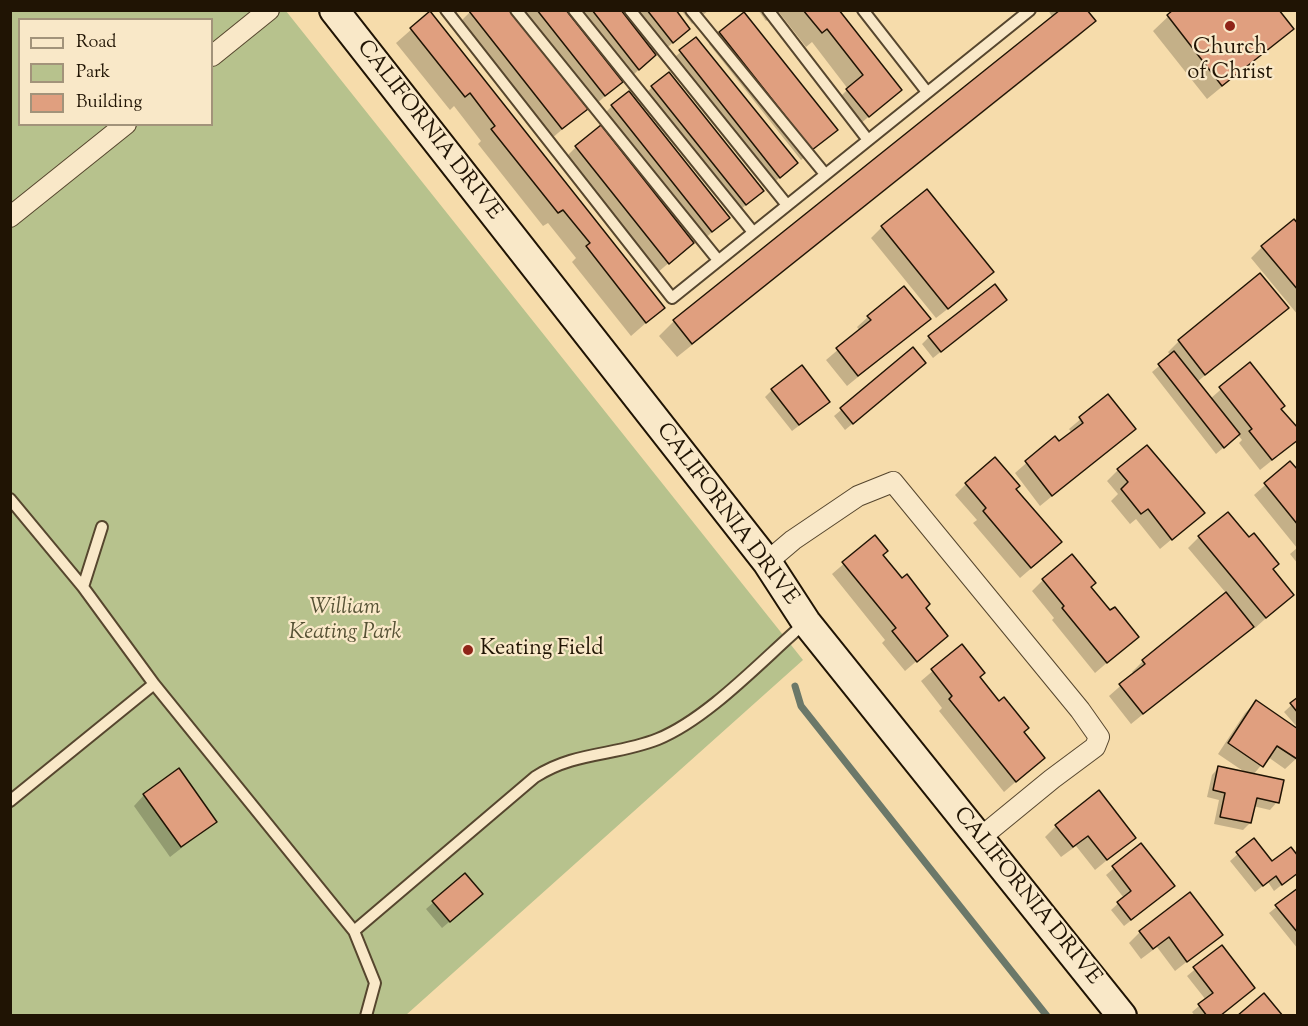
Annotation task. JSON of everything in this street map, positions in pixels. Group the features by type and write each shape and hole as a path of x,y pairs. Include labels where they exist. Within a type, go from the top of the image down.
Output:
{"street":[{"path":"213,55 269,10"},
{"name":"CALIFORNIA DRIVE","path":"334,10 767,562 806,622 1122,1016"},
{"path":"10,216 123,126"},
{"path":"767,562 793,540 858,496 893,483 1080,710 1099,737 1095,747 980,838"}],"lane":[{"path":"446,10 672,298 1030,10"},
{"path":"516,10 718,260"},
{"path":"574,10 753,232"},
{"path":"630,10 788,205"},
{"path":"691,10 825,174"},
{"path":"768,10 868,140"},
{"path":"863,10 927,92"},
{"path":"10,499 83,587 154,684 354,931 375,982 366,1016"},
{"path":"83,587 102,527"},
{"path":"354,931 535,777 561,762 638,745 675,732 713,703 806,622"},
{"path":"10,801 154,684"}],"green space":[{"name":"William Keating Park","path":"10,11 286,11 803,660 406,1015 11,1015"}],"building":[{"path":"510,10 588,109 562,129 469,11"},
{"path":"537,10 566,10 623,82 605,96"},
{"path":"592,10 621,10 656,55 639,70"},
{"path":"647,10 676,10 690,29 673,43"},
{"path":"803,10 839,10 902,90 869,117 846,89 863,75 827,29 822,33"},
{"path":"1060,10 1087,10 1096,21 692,344 673,320"},
{"path":"1173,10 1279,10 1294,29 1222,86 1167,15"},
{"path":"430,11 665,308 646,323 586,246 590,243 563,210 558,213 491,129 495,126 470,93 465,97 410,28"},
{"path":"744,12 838,130 812,150 719,32"},
{"path":"696,37 798,163 780,178 679,50"},
{"path":"669,72 764,191 746,205 651,86"},
{"path":"629,91 730,218 712,232 611,105"},
{"path":"601,125 694,243 669,264 575,146"},
{"path":"927,189 994,272 948,309 881,226"},
{"path":"1294,219 1298,224 1298,290 1261,246"},
{"path":"1260,273 1289,308 1205,375 1178,340"},
{"path":"995,284 1007,300 941,352 928,336"},
{"path":"904,286 931,319 858,376 836,348 871,320 867,316"},
{"path":"913,347 926,363 853,424 840,408"},
{"path":"1174,351 1240,434 1224,448 1158,364"},
{"path":"1250,362 1285,406 1281,409 1298,428 1298,440 1272,460 1249,431 1252,429 1219,387"},
{"path":"802,365 830,402 799,425 771,389"},
{"path":"1108,394 1136,429 1052,496 1025,461 1055,436 1059,441 1083,423 1079,417"},
{"path":"1147,445 1205,513 1172,540 1148,509 1141,514 1121,489 1128,482 1117,469"},
{"path":"995,457 1020,486 1016,489 1062,542 1031,568 983,511 986,508 965,483"},
{"path":"1290,461 1298,470 1298,525 1264,483"},
{"path":"1228,512 1249,537 1254,533 1279,564 1273,569 1294,595 1266,618 1198,536"},
{"path":"875,535 888,551 883,555 902,578 907,574 930,604 926,608 948,636 917,662 892,631 896,628 842,562"},
{"path":"1072,554 1096,583 1091,587 1110,610 1115,607 1139,637 1107,663 1062,608 1064,606 1042,579"},
{"path":"1226,592 1254,627 1143,714 1119,684 1145,664 1142,660"},
{"path":"962,644 985,673 980,677 999,701 1004,697 1029,728 1024,732 1045,758 1016,782 949,699 952,696 931,669"},
{"path":"1298,697 1298,713 1290,703"},
{"path":"1256,700 1298,729 1297,759 1277,746 1263,767 1228,743"},
{"path":"1218,766 1284,780 1279,803 1257,798 1251,823 1220,817 1225,793 1213,790"},
{"path":"179,768 217,822 181,847 143,794"},
{"path":"1099,790 1136,838 1107,860 1088,836 1073,847 1055,825"},
{"path":"1254,838 1272,861 1291,847 1298,856 1298,873 1282,885 1276,876 1263,886 1236,852"},
{"path":"1141,843 1175,886 1131,920 1117,902 1131,891 1112,866"},
{"path":"465,873 483,894 450,922 432,901"},
{"path":"1298,888 1298,933 1275,905"},
{"path":"1190,892 1223,935 1187,962 1169,937 1153,949 1139,931"},
{"path":"1222,945 1255,988 1220,1016 1207,1016 1198,1004 1213,993 1193,967"},
{"path":"1264,993 1283,1016 1237,1016"}],"waterway":[{"path":"795,686 801,706 1047,1016"}],"place":[{"name":"Church of Christ","path":"1230,26"},
{"name":"Keating Field","path":"468,650"}]}
